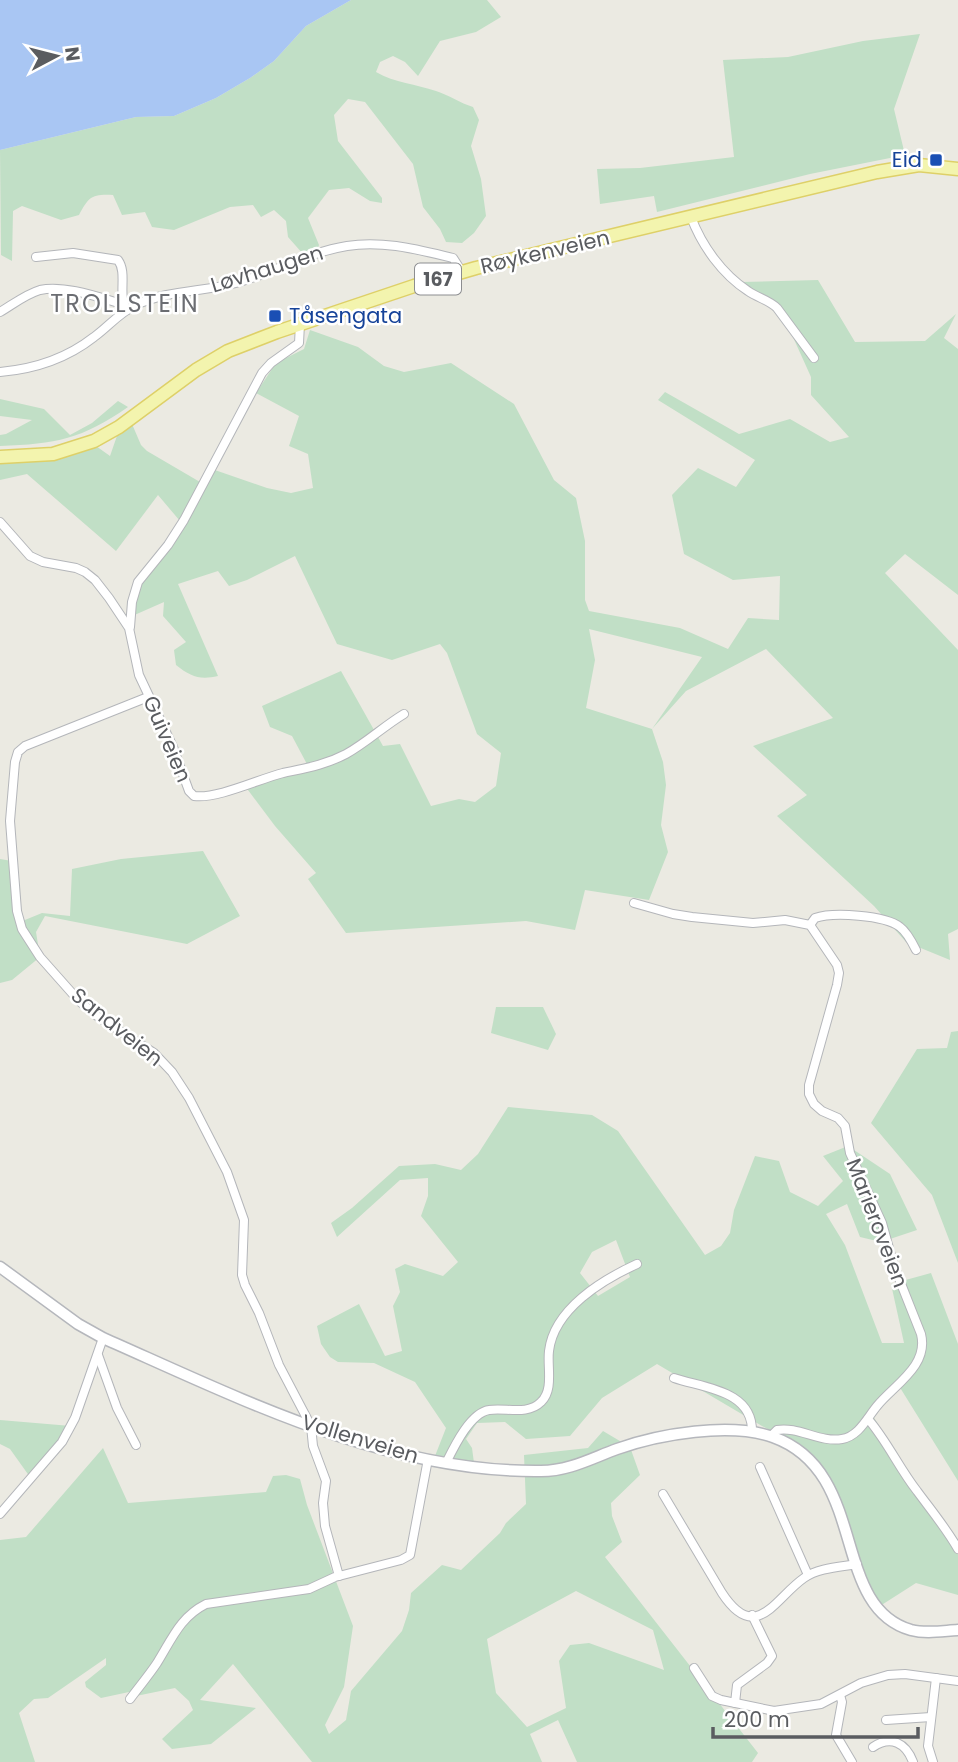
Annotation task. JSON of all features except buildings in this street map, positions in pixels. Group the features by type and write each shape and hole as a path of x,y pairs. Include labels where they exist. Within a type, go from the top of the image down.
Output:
{"main road":[{"name":"Røykenveien","path":"0,457 53,454 94,441 120,427 209,361 239,346 462,272 888,169 919,165 958,169"},
{"name":"Vollenveien","path":"0,1267 78,1324 103,1338 311,1426 428,1460 522,1471 552,1471 578,1465 624,1447 662,1438 725,1429 771,1436 800,1451 822,1473 836,1500 873,1604 890,1620 917,1631 958,1630"}],"street":[{"path":"691,217 702,243 713,258 746,290 770,301 814,358"},
{"name":"Løvhaugen","path":"0,372 54,361 93,338 125,307 173,294 237,283 348,246 388,245 453,258 462,272"},
{"path":"0,312 39,290 50,289 74,292 125,307 122,269 118,260 73,253 36,257"},
{"path":"130,628 130,612 138,582 184,520 262,373 299,343 300,324"},
{"name":"Guiveien","path":"0,522 30,556 43,562 76,568 95,580 130,628 139,675 173,747 189,791 194,796 199,797 331,762 404,714"},
{"name":"Sandveien","path":"148,697 25,746 18,752 10,821 17,911 27,940 79,1001 97,1016 155,1053 172,1072 189,1098 228,1171 244,1220 242,1275 248,1296 257,1307 279,1365 311,1426"},
{"path":"634,903 674,914 753,923 785,920 810,925 815,918 835,914 882,921 901,928 916,950"},
{"name":"Marieroveien","path":"771,1436 777,1430 785,1429 835,1440 843,1439 857,1431 886,1396 909,1374 921,1353 922,1338 894,1266 881,1223 849,1150 845,1126 814,1104 809,1094 809,1085 839,973 837,965 810,925"},
{"path":"446,1463 455,1443 480,1413 490,1409 516,1410 538,1405 546,1397 548,1355 555,1327 566,1312 615,1274 637,1264"},
{"path":"0,1514 62,1442 75,1419 103,1338"},
{"path":"98,1355 117,1408 136,1445"},
{"path":"674,1378 716,1390 738,1400 751,1418 752,1432"},
{"path":"868,1419 881,1434 907,1477 958,1549"},
{"path":"311,1426 313,1446 326,1480 323,1503 325,1527 339,1576"},
{"path":"130,1699 157,1664 178,1625 194,1610 206,1604 309,1589 339,1576 401,1560 410,1555 428,1460"},
{"path":"760,1467 808,1575"},
{"path":"663,1494 728,1602 740,1613 763,1614 808,1575 857,1564"},
{"path":"735,1703 737,1685 767,1663 772,1656 751,1615"},
{"path":"694,1668 712,1696 781,1711 821,1704 873,1678 888,1675 958,1681"},
{"path":"933,1762 928,1746 936,1678"},
{"path":"840,1695 842,1702 836,1735 852,1762"},
{"path":"886,1720 931,1717"},
{"path":"873,1747 886,1741 898,1742 908,1750 913,1762"}],"green space":[{"path":"351,0 487,0 501,17 476,32 440,41 418,76 405,62 393,56 380,62 376,72 441,93 473,107 479,120 471,146 481,179 486,216 474,233 462,243 446,242 440,229 423,207 413,164 365,102 348,99 334,115 338,141 382,198 382,203 370,201 349,188 329,190 308,218 319,245 317,250 303,254 288,237 286,221 274,210 261,217 253,205 230,207 174,230 152,227 145,212 122,215 113,195 106,195 95,196 85,204 79,215 61,220 22,206 13,211 12,261 1,255 0,150 136,117 174,116 216,98 250,78 274,61 306,26"},
{"path":"920,34 894,109 905,155 810,174 657,212 654,196 600,204 597,169 640,168 734,157 723,60 788,57 863,41"},
{"path":"818,280 855,342 925,341 956,314 944,338 958,349 958,595 905,554 885,573 958,650 958,929 948,934 950,960 906,942 874,906 777,816 807,795 753,746 833,718 766,649 686,691 652,729 663,762 666,785 661,825 668,852 649,900 585,890 575,930 526,921 346,933 308,879 316,873 245,786 308,766 292,736 270,727 262,706 341,671 383,746 400,744 431,806 459,799 475,802 496,786 501,753 477,734 447,653 440,644 392,660 337,644 295,556 229,586 218,571 178,584 218,676 196,676 176,665 174,650 186,642 163,616 164,602 130,617 139,581 171,539 209,468 267,488 291,493 313,488 308,454 289,446 299,416 256,393 276,363 304,349 310,330 358,347 384,366 404,372 451,363 514,404 554,480 576,498 585,541 585,600 589,611 680,628 728,649 748,618 779,620 780,576 733,580 684,554 672,495 698,468 736,487 755,460 658,400 665,392 739,434 790,419 830,442 849,437 811,395 811,377 783,315 741,282","holes":["589,629 702,657 652,729 586,708 595,660"]},
{"path":"0,399 44,409 70,435 92,423 118,401 128,407 112,418 68,438 37,444 0,446 0,435 32,420 0,416"},
{"path":"132,424 141,445 147,451 200,482 180,521 158,495 116,551 27,474 0,480 0,462 96,446 110,456 118,433"},
{"path":"203,851 240,916 187,944 45,916 36,932 40,957 12,980 0,983 0,859 12,861 20,922 42,913 70,916 72,869 121,859"},
{"path":"496,1007 543,1007 556,1034 548,1050 491,1033"},
{"path":"958,1031 958,1263 932,1195 871,1123 917,1049 947,1048 951,1032"},
{"path":"508,1107 592,1115 618,1131 705,1255 721,1246 730,1233 734,1210 755,1156 779,1161 790,1192 818,1206 843,1181 823,1156 848,1146 890,1174 917,1230 881,1242 860,1237 847,1204 826,1214 845,1245 882,1343 904,1343 891,1284 931,1273 958,1344 958,1481 899,1386 873,1416 922,1496 958,1545 958,1595 916,1583 880,1606 868,1587 829,1475 799,1445 657,1364 602,1398 570,1436 526,1439 505,1422 477,1423 466,1439 472,1448 474,1463 435,1456 446,1428 415,1382 374,1363 338,1362 330,1357 321,1344 317,1326 359,1304 385,1356 402,1351 393,1306 400,1292 395,1269 405,1264 443,1276 458,1262 421,1216 428,1196 428,1178 400,1180 337,1237 331,1223 399,1166 435,1164 461,1170 478,1154","holes":["616,1240 630,1277 598,1296 580,1273 592,1252"]},
{"path":"0,1420 71,1426 30,1477 10,1449 0,1444"},
{"path":"603,1431 630,1447 640,1475 611,1503 612,1516 622,1542 605,1557 758,1753 752,1762 577,1762 558,1720 530,1734 542,1762 312,1762 233,1664 200,1700 256,1708 211,1744 172,1749 162,1739 193,1710 189,1701 175,1688 136,1696 129,1692 101,1698 86,1687 85,1682 106,1665 106,1658 48,1698 34,1699 19,1713 35,1762 0,1762 0,1540 26,1537 103,1448 128,1503 266,1492 273,1476 286,1475 300,1479 307,1505 353,1626 344,1687 325,1725 329,1734 346,1720 351,1691 402,1631 411,1593 442,1565 461,1570 526,1504 524,1455 588,1448","holes":["576,1591 653,1630 664,1670 589,1643 570,1645 559,1661 566,1708 527,1727 496,1693 487,1639"]}],"water":[{"path":"0,0 351,0 306,26 274,61 250,78 216,98 174,116 136,117 0,150"}],"place":[{"name":"Eid","path":"936,160"},
{"name":"Tåsengata","path":"275,316"}],"district":[{"name":"TROLLSTEIN","path":"125,304"}]}
